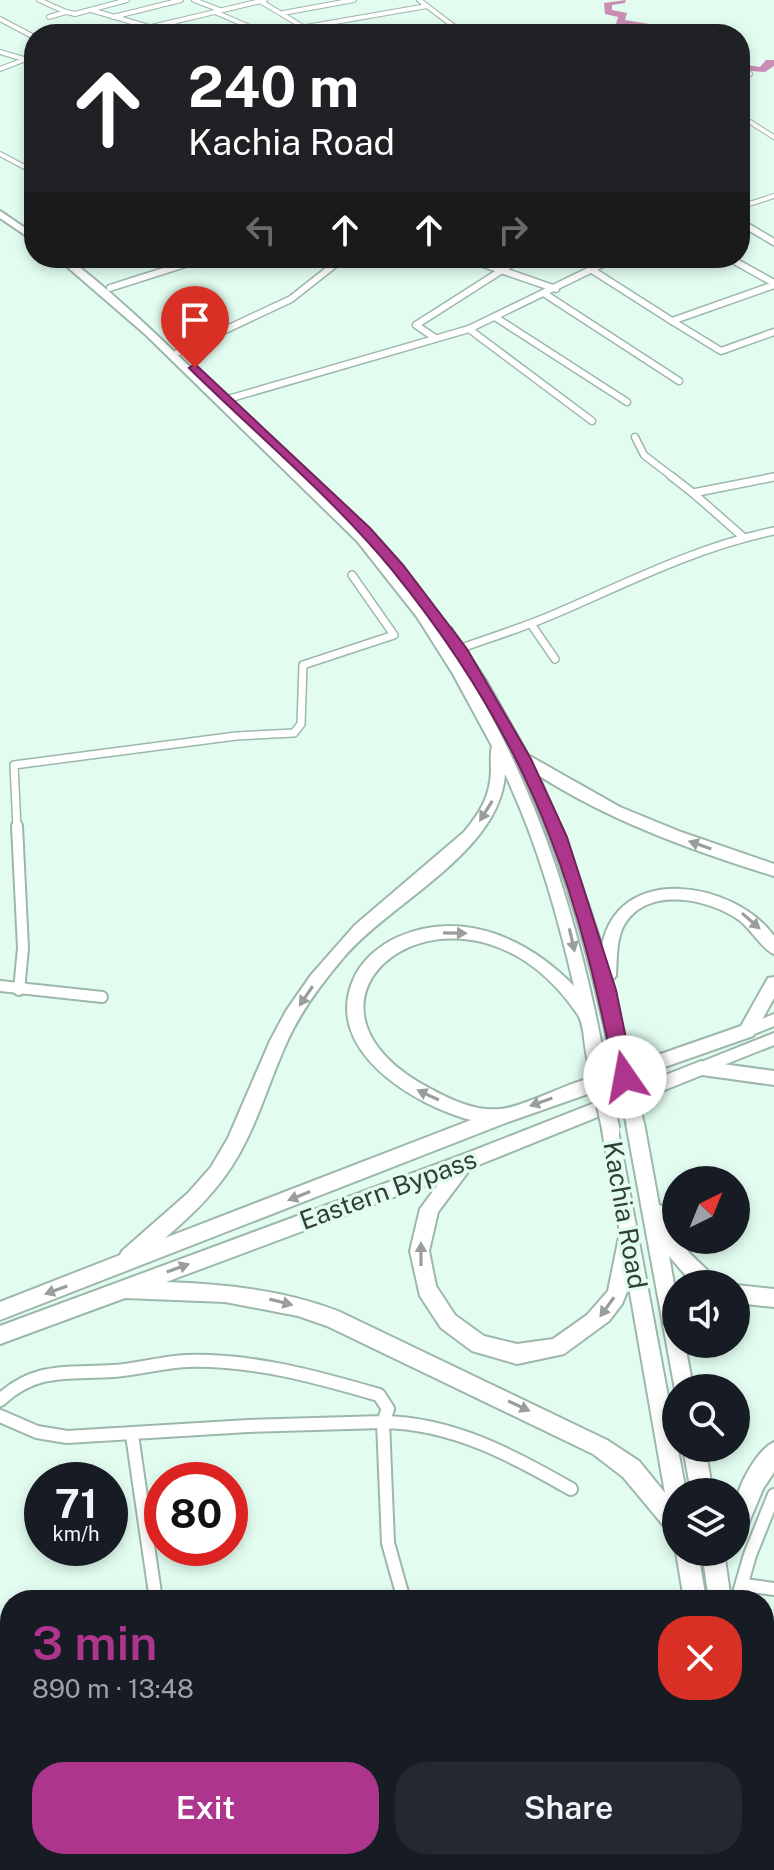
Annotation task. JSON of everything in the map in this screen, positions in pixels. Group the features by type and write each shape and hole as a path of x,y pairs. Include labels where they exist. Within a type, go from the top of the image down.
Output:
{"highway":[{"path":"0,207 24,224"},
{"path":"0,214 24,231"},
{"name":"Kachia Road","path":"74,268 250,424 373,540 459,649 536,821 557,882 590,1019 673,1478"},
{"name":"Kachia Road","path":"85,268 228,399 376,557 433,630 498,731 523,759 539,791 576,884 607,990"},
{"path":"118,1267 212,1180 244,1126 279,1040 298,1007 344,945 467,837 487,813 494,798 499,768 498,731"},
{"path":"523,759 582,796 620,815 774,870"},
{"path":"680,1374 635,1123 607,990 613,930 621,917 632,908 661,897 697,896 719,900 740,911 755,923 774,948"},
{"path":"502,1116 478,1116 458,1109 415,1089 374,1058 354,1020 355,1001 369,970 394,946 413,938 458,932 480,935 520,950 555,973 590,1019"},
{"path":"747,1031 774,983"},
{"name":"Eastern Bypass","path":"0,1311 502,1116 747,1031"},
{"path":"701,1068 774,1078"},
{"name":"Eastern Bypass","path":"0,1335 468,1161 701,1068"},
{"path":"468,1161 440,1186 422,1231 420,1255 423,1282 431,1302 449,1325 475,1343 504,1352 533,1353 561,1347 582,1335 605,1311 619,1289 628,1234"},
{"path":"644,1173 673,1249 689,1270"},
{"path":"120,1290 189,1291 265,1298 331,1318 600,1447 631,1469 662,1506"},
{"path":"750,1295 774,1298"},
{"path":"750,1493 774,1453"},
{"path":"689,1566 693,1590"},
{"path":"715,1566 719,1590"},
{"path":"717,1576 721,1566"}],"main road":[{"name":"Eastern Bypass","path":"747,1031 774,1020"},
{"name":"Eastern Bypass","path":"701,1068 774,1039"}],"street":[{"path":"39,0 66,12"},
{"path":"111,0 117,2"},
{"path":"49,17 127,0"},
{"path":"113,17 181,0"},
{"path":"194,0 243,24"},
{"path":"164,24 263,0 301,24"},
{"path":"283,13 354,0"},
{"path":"419,0 451,24"},
{"path":"323,24 427,6"},
{"path":"91,10 137,24"},
{"path":"0,19 24,32"},
{"path":"0,52 24,60"},
{"path":"0,69 24,60"},
{"path":"750,122 774,137"},
{"path":"0,154 24,166"},
{"path":"750,203 774,196"},
{"path":"762,200 774,203"},
{"path":"750,228 774,242"},
{"path":"110,288 173,268"},
{"path":"178,352 291,299 330,268"},
{"path":"496,268 556,289"},
{"path":"435,338 416,325 505,268"},
{"path":"228,399 469,329 596,268"},
{"path":"746,268 774,284"},
{"path":"592,270 721,351 774,332"},
{"path":"672,321 774,284"},
{"path":"545,294 679,381"},
{"path":"495,317 627,402"},
{"path":"469,329 592,421"},
{"path":"635,437 644,455 742,536"},
{"path":"693,493 774,477"},
{"path":"459,649 531,624 663,565 742,536 774,531"},
{"path":"663,565 673,572"},
{"path":"19,990 23,948 14,765 236,736 294,733 301,724 303,665 394,635 352,575"},
{"path":"531,624 555,659"},
{"path":"0,986 102,997"},
{"path":"0,1400 8,1391 39,1373 114,1371 185,1361 252,1363 379,1395 388,1409 383,1422 388,1543 401,1590"},
{"path":"0,1416 37,1432 67,1437 406,1420 446,1430 527,1464 571,1489"},
{"path":"132,1435 155,1590"},
{"path":"742,1590 750,1555 774,1495"},
{"path":"744,1585 774,1589"}],"waterway":[{"path":"619,0 622,1 608,3 608,12 624,15 619,22 632,24"},
{"path":"750,68 762,70 769,62 774,63"}],"route":[{"path":"195,368 365,531 398,568 459,649 523,759 559,837 607,990 625,1077"}]}
